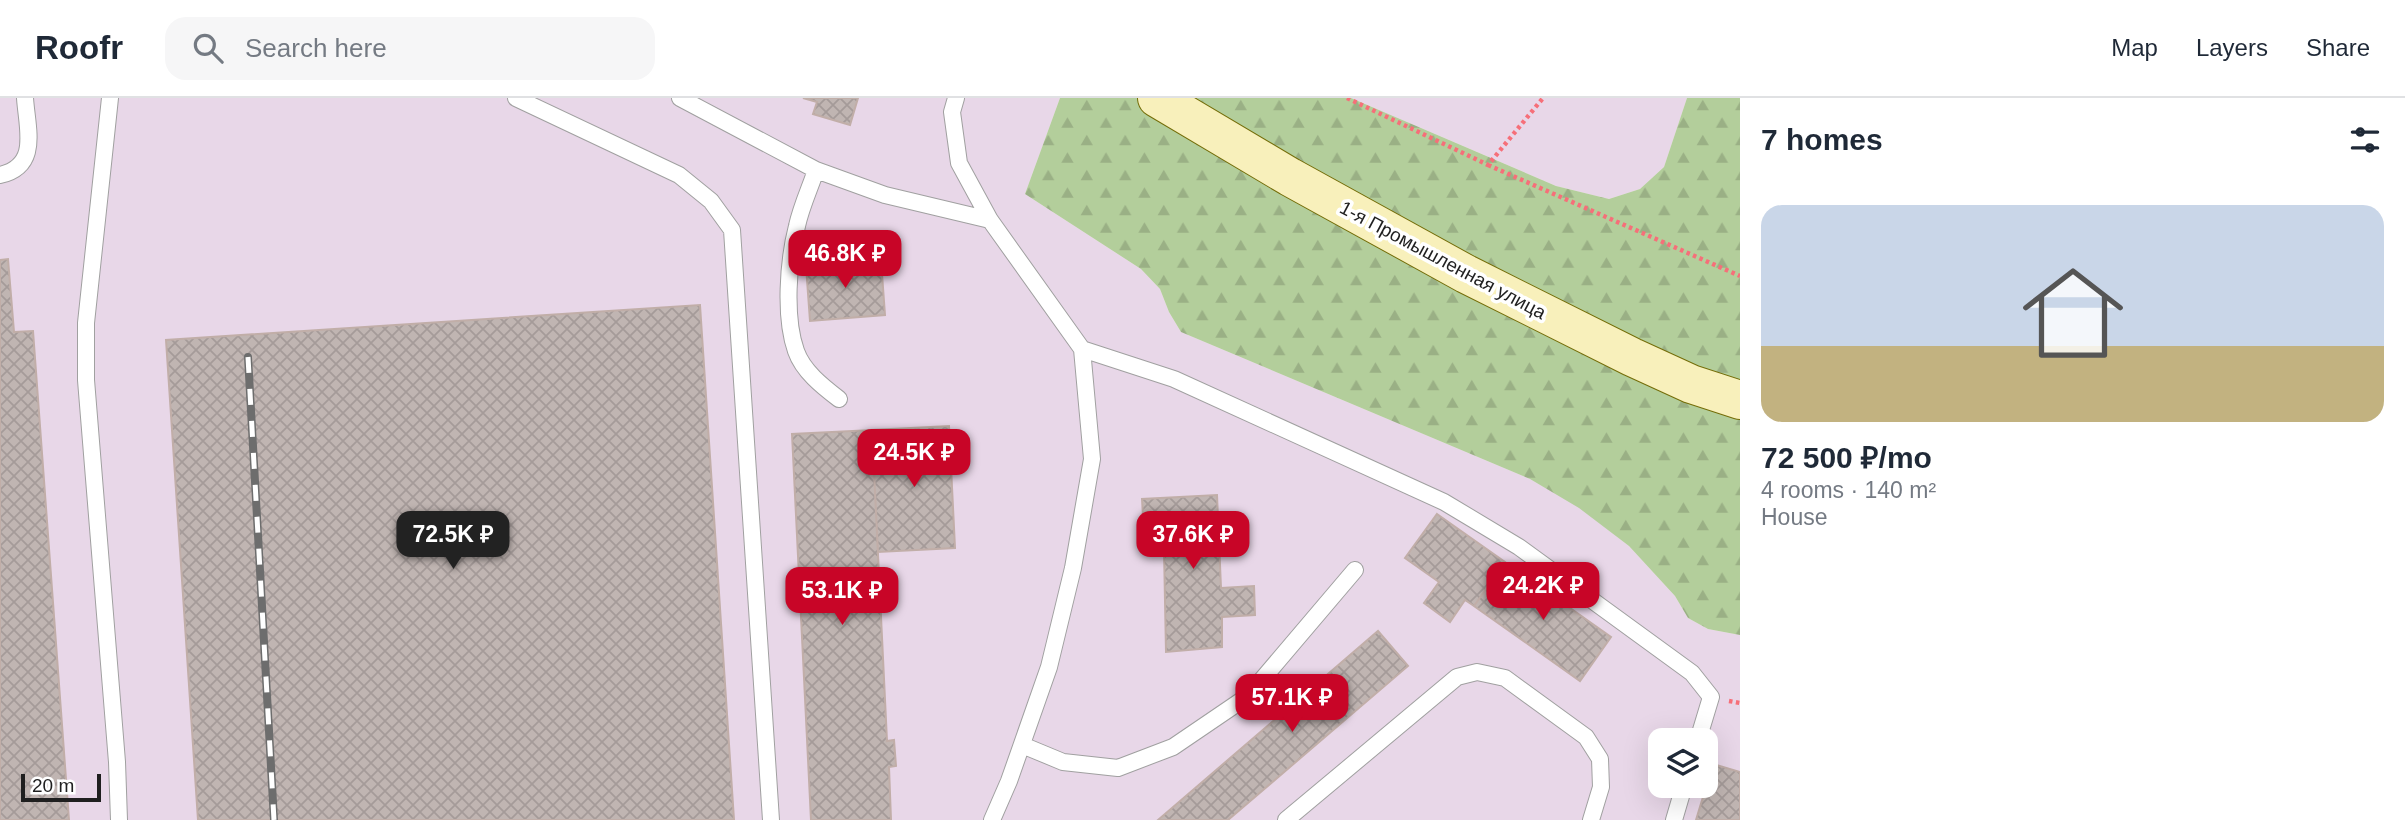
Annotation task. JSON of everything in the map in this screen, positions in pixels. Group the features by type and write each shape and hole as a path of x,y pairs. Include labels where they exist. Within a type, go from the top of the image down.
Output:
{"main road":[{"name":"1-я Промышленная улица","path":"1157,98 1290,177 1466,274 1632,357 1691,384 1740,400"}],"lane":[{"path":"0,175 12,172 24,164 28,148 25,98"},
{"path":"110,98 86,323 86,380 117,762 119,820"},
{"path":"516,98 679,175 711,201 732,230 771,820"},
{"path":"680,98 816,170 885,195 990,220"},
{"path":"956,98 952,112 959,163 990,220 1082,349 1092,458 1073,568 1049,667 992,820"},
{"path":"816,170 796,227 789,318 796,353 817,382 839,399"},
{"path":"1082,349 1174,379 1444,502 1519,547 1692,673 1711,697 1702,728"},
{"path":"1021,745 1063,762 1118,768 1173,747 1248,696 1354,570"},
{"path":"1286,820 1457,677 1476,672 1505,678 1586,737 1600,759 1601,787 1591,820"},
{"path":"1674,820 1681,798"}],"path":[{"path":"1347,98 1488,165 1740,276"},
{"path":"1488,165 1543,98"}],"shaded area":[{"path":"0,98 1060,98 1025,194 1141,269 1160,289 1181,332 1530,479 1579,507 1629,546 1675,596 1688,618 1708,629 1740,635 1740,820 0,820"},
{"path":"1351,98 1687,98 1664,167 1640,189 1609,199 1556,186"}],"green space":[{"path":"1060,98 1351,98 1556,186 1609,199 1640,189 1664,167 1687,98 1740,98 1740,635 1708,629 1688,618 1675,596 1629,546 1579,508 1530,479 1181,332 1160,289 1141,269 1025,194"}],"building":[{"path":"803,98 858,98 850,125 813,114 817,102"},
{"path":"8,259 14,332 33,331 69,820 0,820 0,260"},
{"path":"881,260 885,315 810,321 806,266"},
{"path":"700,305 734,820 198,820 166,340"},
{"path":"949,426 955,548 878,552 872,430"},
{"path":"872,430 887,741 894,740 896,766 889,767 891,820 811,820 792,434"},
{"path":"1217,495 1221,588 1254,586 1255,615 1222,617 1222,647 1166,652 1164,550 1145,551 1142,499"},
{"path":"1437,514 1505,562 1474,606 1465,600 1450,622 1424,603 1439,582 1405,558"},
{"path":"1505,562 1611,637 1580,681 1474,606"},
{"path":"1378,631 1408,666 1228,820 1158,820"},
{"path":"1718,765 1740,772 1740,820 1696,820 1703,798 1718,798"}],"railway":[{"path":"248,357 274,820"}]}
